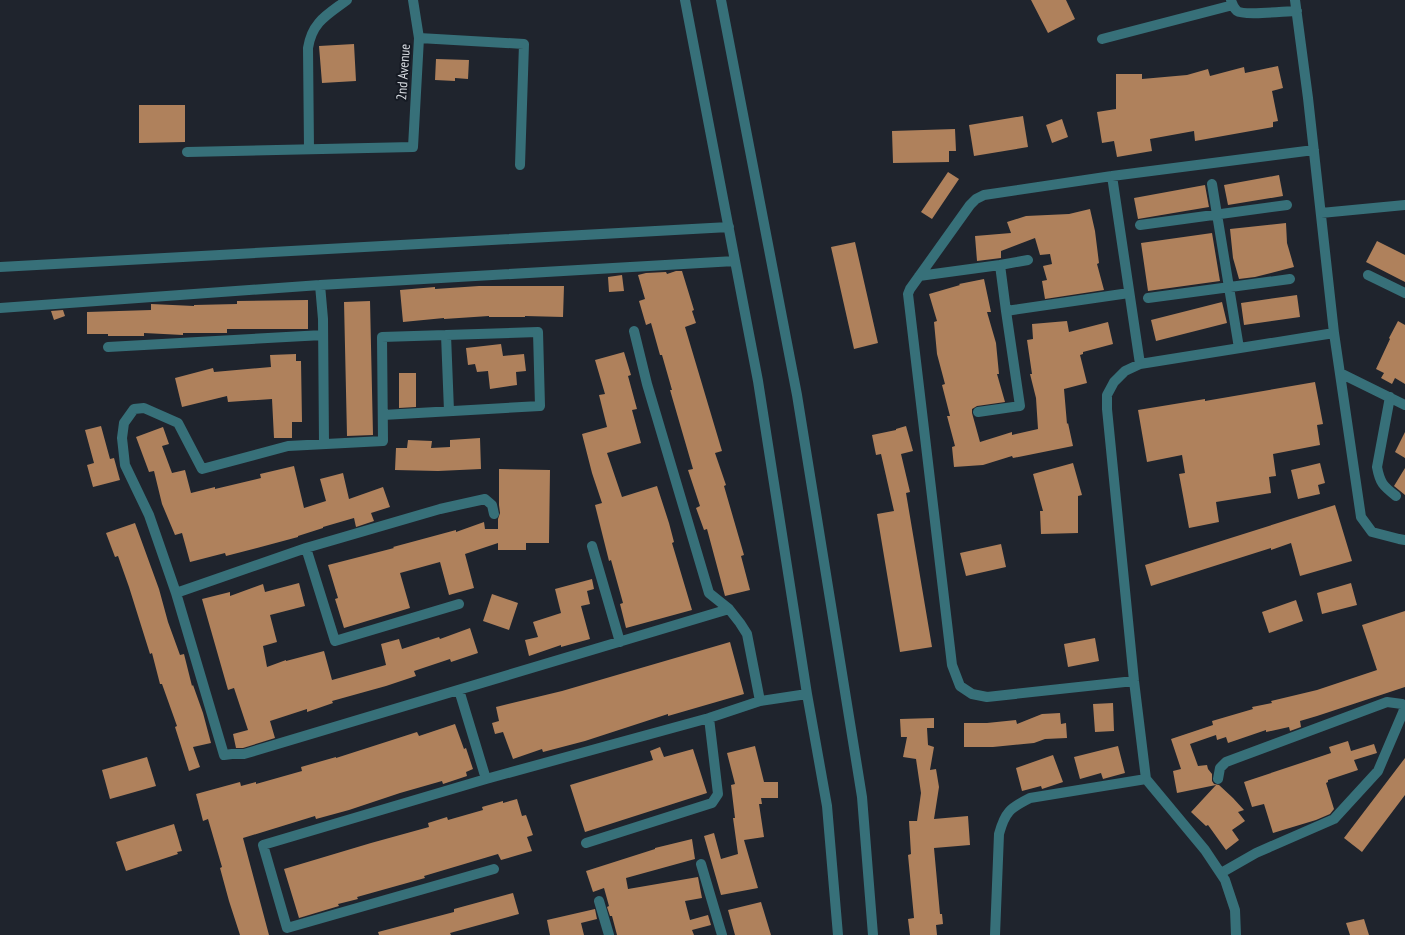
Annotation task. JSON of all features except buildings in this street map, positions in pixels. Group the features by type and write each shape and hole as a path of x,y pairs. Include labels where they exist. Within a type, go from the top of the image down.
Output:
{"street":[{"path":"187,152 309,149 308,48 310,36 314,27 322,19 347,0"},
{"name":"2nd Avenue","path":"309,149 413,147 419,38 414,0"},
{"path":"685,0 758,381 827,806 838,935"},
{"path":"721,0 797,395 862,797 873,935"},
{"path":"1295,0 1314,150 1334,333 1361,517 1372,532 1405,540"},
{"path":"1102,39 1232,3 1237,11 1246,14 1297,11"},
{"path":"419,38 524,44 520,165"},
{"path":"1134,681 987,697 972,694 960,686 952,664 907,301 908,294 919,276 970,205 976,199 984,195 1112,176 1314,150"},
{"path":"1112,176 1140,364"},
{"path":"1212,184 1239,348"},
{"path":"1321,213 1405,205"},
{"path":"1140,225 1287,206"},
{"path":"0,267 729,228"},
{"path":"919,276 1028,260"},
{"path":"0,308 320,285 736,261"},
{"path":"978,412 1020,406 1000,265"},
{"path":"1368,275 1405,293"},
{"path":"1148,298 1290,279"},
{"path":"320,285 323,335 324,444"},
{"path":"1006,311 1129,293"},
{"path":"634,331 647,384 709,593 729,609 740,623 746,634 760,702"},
{"path":"383,415 540,406 538,332 382,337 383,441 288,446 202,469 178,424 144,408 134,409 124,423 122,438 125,465 149,516 176,593 224,755 244,754 729,609"},
{"path":"1236,935 1235,910 1225,880 1221,873 1205,850 1146,779 1134,681 1107,409 1108,395 1114,382 1124,371 1140,364 1334,333"},
{"path":"108,347 323,335"},
{"path":"446,335 449,411"},
{"path":"1340,372 1405,405"},
{"path":"1390,397 1377,467 1382,485 1396,496"},
{"path":"176,593 306,548 440,509 485,499 492,505 494,514"},
{"path":"592,546 620,642"},
{"path":"306,548 335,641 459,604"},
{"path":"459,690 486,779"},
{"path":"494,869 287,928 263,845 486,779 709,718 760,702 808,694"},
{"path":"1218,778 1220,768 1226,762 1387,702 1403,703 1404,710 1378,771 1334,819 1256,853 1221,873"},
{"path":"586,843 712,803 718,794 709,718"},
{"path":"994,935 1000,834 1003,819 1015,806 1030,798 1146,779"},
{"path":"701,864 722,935"},
{"path":"599,901 609,935"}]}
